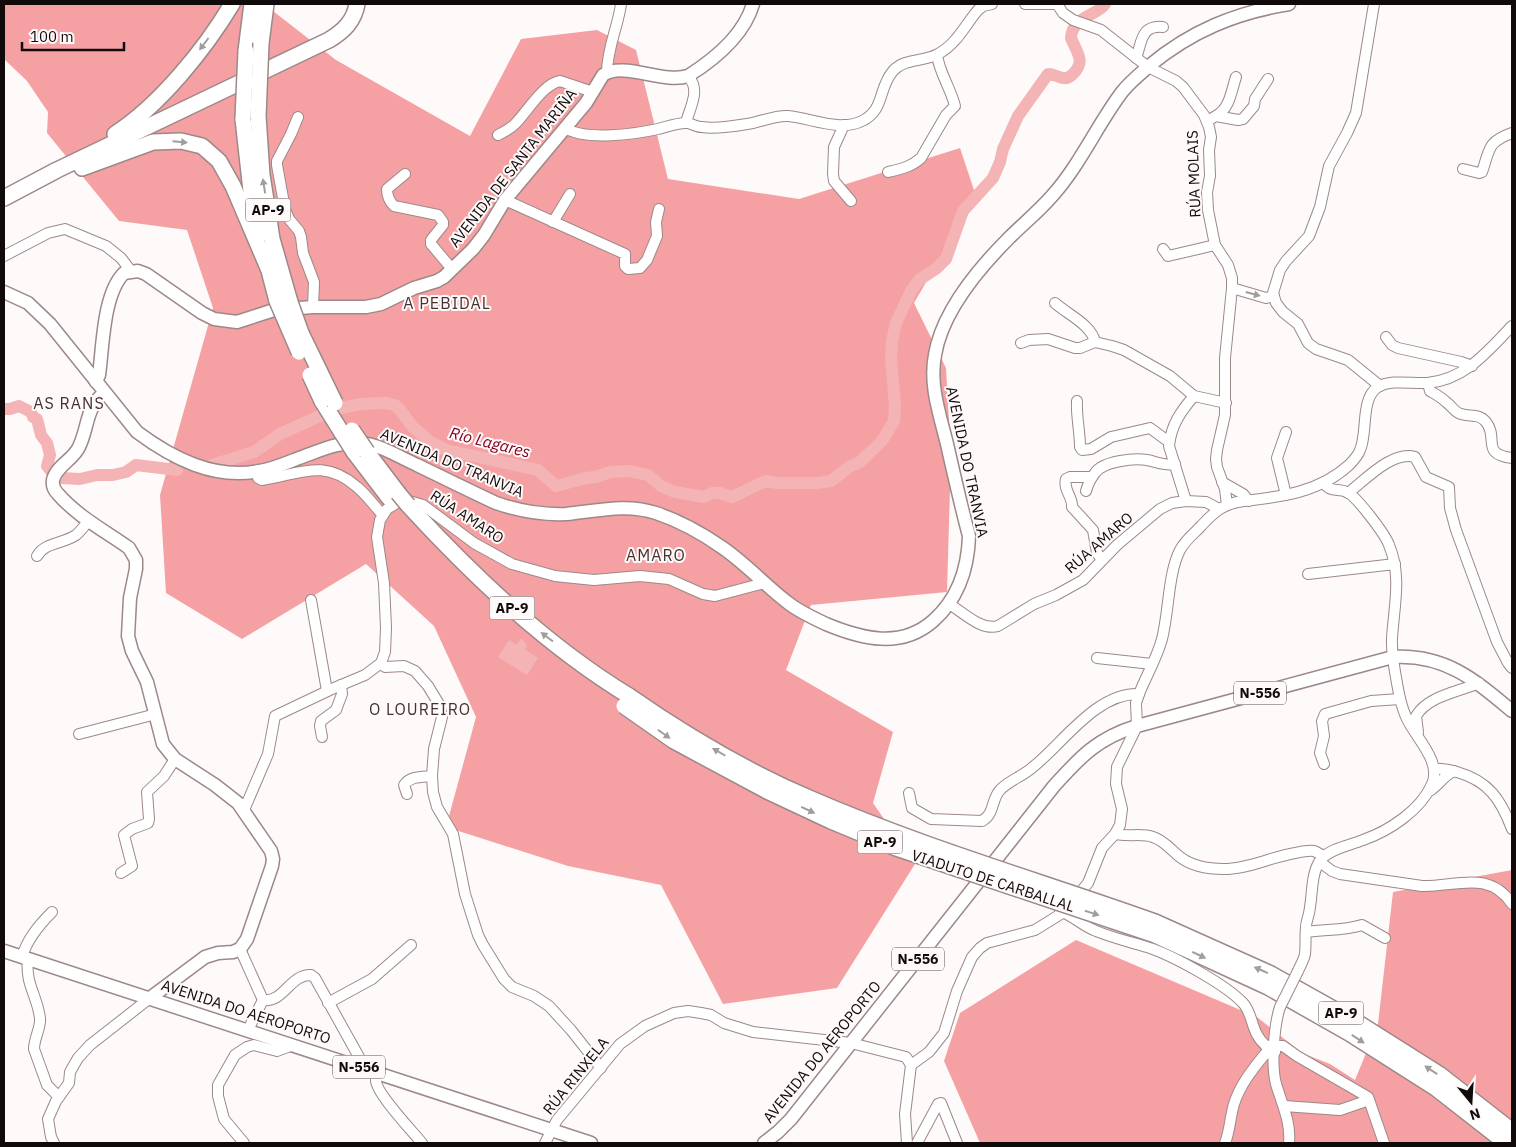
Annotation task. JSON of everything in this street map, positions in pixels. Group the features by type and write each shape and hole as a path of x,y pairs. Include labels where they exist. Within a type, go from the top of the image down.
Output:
{"highway":[{"path":"57,170 129,125 146,110 200,50 232,4"},
{"name":"AP-9","path":"252,4 246,51 252,200 268,268 283,301"},
{"name":"AP-9","path":"266,4 250,118 262,175 283,301 291,335 328,402 394,504 428,541 488,596"},
{"path":"5,197 57,170 329,40 351,22 358,4"},
{"path":"83,167 158,129 324,51 353,32 368,4"},
{"path":"5,197 153,142 181,141 202,146 219,161 233,186 268,268"},
{"name":"AP-9","path":"394,504 530,624 607,682 626,701"},
{"name":"AP-9","path":"566,662 626,701"},
{"name":"VIADUTO DE CARBALLAL","path":"626,701 661,718 748,768 808,798 901,836 1155,928"},
{"name":"AP-9","path":"1155,928 1270,974 1355,1021 1439,1074 1512,1130"},
{"name":"AP-9","path":"1155,928 1268,987 1349,1033 1437,1089 1506,1143"}],"main road":[{"path":"607,72 638,72 669,78 688,76 726,46 744,24 753,4"},
{"name":"AVENIDA DO TRANVIA","path":"4,292 28,303 37,310 62,337 104,393 137,432 175,457 195,466 220,472 257,472 334,445 359,443 381,448 496,503 515,510 545,514 567,514 615,507 644,509 698,533 725,549 798,610 857,636 872,639 904,636 930,623 949,604 963,574 968,556 969,536 933,386 934,356 938,339 956,304 984,264 1052,197 1066,180 1123,91 1148,67 1201,30 1247,13 1289,4"},
{"name":"AVENIDA DE SANTA MARIÑA","path":"131,271 146,274 202,313 225,322 236,322 274,310 313,307 348,308 381,304 414,288 437,281 452,269 478,242 505,200 565,128 607,72"},
{"path":"96,382 99,375 109,301 120,277 124,273 131,271"},
{"path":"104,393 94,402 78,448 73,456 57,472 53,484 57,494 89,520 129,548 136,560 130,598 128,636 132,651 147,682 163,744 175,759 215,785 238,803 271,851 273,859 247,939 240,949 204,957 150,998"},
{"name":"AVENIDA DO AEROPORTO","path":"764,1143 791,1119 1077,760 1109,737 1138,726 1393,657 1408,656 1428,658 1463,673 1479,683 1512,711"},
{"name":"AVENIDA DO AEROPORTO","path":"4,951 592,1143"}],"street":[{"path":"607,72 610,44 619,18 621,4"},
{"path":"565,128 577,134 629,135 687,123 704,128 748,124 787,116 844,125 863,120 878,108 884,87 897,67 908,62 938,55 957,39 978,10 983,6 992,4"},
{"path":"1025,4 1059,5"},
{"path":"1374,4 1356,113 1329,166 1315,223 1309,236 1280,270 1273,293 1276,303 1283,312 1298,324 1308,343 1316,349 1348,360 1380,386"},
{"name":"RÚA MOLAIS","path":"1059,5 1064,14 1073,20 1102,30 1148,67 1176,81 1211,118 1210,176 1207,192 1208,210 1215,245 1228,266 1232,278 1225,358 1225,415 1217,450 1217,467 1222,482 1223,507"},
{"path":"1136,58 1144,34 1154,27 1163,27"},
{"path":"888,172 907,168 915,164 921,158 946,115 955,106 938,61 938,55"},
{"path":"687,123 686,118 695,92 693,82 688,76"},
{"path":"1211,118 1224,111 1227,107 1236,77"},
{"path":"1211,118 1243,119 1254,106 1255,99 1268,79"},
{"path":"498,135 516,124 547,88 555,82 560,81 593,92"},
{"path":"298,117 292,134 277,161 277,165 285,209 289,219 299,231 303,253 314,282 313,307"},
{"path":"844,125 834,147 833,174 834,182 851,201"},
{"path":"1463,169 1482,172 1488,151 1494,142 1498,138 1512,133"},
{"path":"405,174 387,190 390,203 394,206 438,215 441,218 443,225 431,244 452,269"},
{"path":"553,222 570,194"},
{"path":"505,200 625,254 625,266 628,269 640,268 647,260 657,236 656,222 659,209"},
{"path":"4,256 48,232 65,230 106,246 121,258 131,271"},
{"path":"1163,249 1168,256 1215,245"},
{"path":"1232,288 1266,298 1274,296"},
{"path":"1055,303 1077,318 1094,337 1095,342"},
{"path":"906,1143 905,1114 909,1063 929,1052 944,1033 957,991 972,957 987,943 1035,930 1064,912 1088,883 1102,848 1115,834 1120,825 1122,809 1116,784 1116,774 1138,726 1136,703 1138,694 1163,634 1174,568 1180,551 1186,542 1223,507 1286,495 1314,488 1324,483 1348,466 1361,450 1369,399 1374,390 1389,384 1428,383 1448,378 1472,366 1512,326"},
{"path":"1386,337 1392,345 1398,348 1472,366"},
{"path":"1021,343 1029,340 1048,339 1080,348 1095,342 1124,350 1170,376 1194,396 1226,403"},
{"path":"1428,383 1430,390 1458,414 1476,415 1483,418 1488,424 1494,451 1498,455 1512,458"},
{"path":"1186,501 1169,442 1179,414 1194,396"},
{"path":"1077,401 1080,447 1082,450 1091,449 1111,437 1150,428 1169,442"},
{"path":"1286,432 1277,458 1286,495"},
{"path":"1348,493 1388,461 1410,456 1415,457 1426,477 1449,487 1450,508 1456,530 1497,642 1512,668"},
{"path":"1086,491 1096,471 1105,466 1127,460 1140,459 1169,465 1175,464"},
{"path":"244,810 268,754 275,716 365,675 380,663 385,652 386,628 384,583 377,537 378,526 394,504 359,488 339,474 317,469 262,480 258,478 257,472"},
{"path":"1092,477 1070,477 1066,479 1065,484 1072,501 1072,507 1095,533 1097,553 1102,560"},
{"path":"1222,482 1239,491 1249,501"},
{"path":"1289,1143 1290,1131 1274,1078 1275,1027 1280,1008 1305,956 1306,932 1315,872 1322,859 1383,830 1412,810 1428,791 1432,783 1434,769 1428,754 1404,712 1400,699 1393,657 1392,640 1397,597 1395,564 1390,545 1384,534 1356,500 1348,493 1329,489 1324,483"},
{"name":"RÚA AMARO","path":"949,604 985,626 992,628 998,626 1034,604 1072,587 1160,509 1172,503 1186,501 1206,502 1223,507"},
{"name":"RÚA AMARO","path":"394,504 416,502 423,505 474,543 512,564 555,576 594,580 640,576 669,579 703,594 715,596 764,583"},
{"path":"37,556 44,548 74,537 89,520"},
{"path":"1308,574 1395,564"},
{"path":"311,600 327,691"},
{"path":"1096,658 1152,664"},
{"path":"380,663 385,667 404,666 415,671 428,686 439,704 442,717 434,749 433,792 437,807 453,834 465,894 483,945 512,987 534,996 549,1006 576,1036 600,1068"},
{"path":"1418,738 1416,716 1425,707 1440,698 1479,683"},
{"path":"322,737 321,721 336,710 342,694 340,685"},
{"path":"909,793 912,808 931,819 982,820 987,818 991,813 996,795 1000,790 1008,783 1023,776 1036,765 1101,704 1124,695 1138,694"},
{"path":"1324,764 1320,753 1324,736 1322,721 1325,714 1372,701 1400,699"},
{"path":"79,734 156,714"},
{"path":"121,873 132,866 124,835 132,829 148,823 147,792 164,776 175,759"},
{"path":"1434,769 1445,768 1479,781 1492,792 1506,812 1512,829"},
{"path":"1428,791 1436,787 1444,776 1454,771"},
{"path":"407,794 404,785 406,781 416,777 432,776"},
{"path":"1115,834 1123,836 1152,836 1165,843 1189,863 1211,868 1241,867 1277,856 1314,851 1332,871 1340,874 1422,886 1452,883 1485,883 1496,887 1507,896 1512,904"},
{"path":"978,883 1064,912 1090,929 1162,953 1222,986 1243,1003 1259,1040 1266,1046 1275,1049"},
{"path":"52,912 38,926 25,947 25,958 26,973 40,1017 34,1049 47,1085 59,1097"},
{"path":"1306,932 1362,926 1385,938"},
{"path":"328,1003 372,979 411,945"},
{"path":"240,949 263,1000 262,1006 248,1030"},
{"path":"263,1000 276,998 294,981 308,975 315,978 359,1057 356,1066"},
{"path":"54,1143 48,1119 59,1097 69,1083 70,1072 78,1058 90,1045 150,998"},
{"name":"RÚA RINXELA","path":"545,1143 551,1130 620,1044 645,1026 674,1013 688,1011 711,1015 724,1023 753,1032 851,1043 906,1057 909,1063"},
{"path":"244,1143 224,1119 218,1096 218,1085 235,1055 248,1047 254,1045 277,1050 293,1045"},
{"path":"1225,1143 1233,1106 1242,1084 1265,1054 1282,1046 1368,1097 1384,1143"},
{"path":"378,1073 377,1084 386,1100 422,1143"},
{"path":"1284,1106 1340,1110 1369,1100"},
{"path":"917,1143 938,1104 941,1104 958,1143"}],"shaded area":[{"path":"4,4 274,4 273,11 336,60 470,136 521,39 597,30 636,50 668,179 799,199 960,148 976,196 914,303 946,368 951,455 947,592 811,605 786,670 893,732 873,803 915,864 837,988 723,1004 661,885 568,866 446,827 476,717 434,626 366,564 242,639 166,593 160,495 213,308 187,230 119,221 47,133 48,112 27,81 4,59"},
{"path":"521,639 527,646 525,650 538,658 527,675 498,657 509,640 516,645"},
{"path":"1512,870 1512,1143 980,1143 944,1061 960,1013 1076,940 1257,1017 1302,1053 1330,1064 1355,1080 1378,1024 1393,892"}],"waterway":[{"name":"Río Lagares","path":"212,465 254,452 280,434 335,409 361,404 386,403 395,405 412,426 429,441 446,450 538,470 556,486 610,472 629,471 648,475 661,486 675,492 704,497 712,493 720,493 732,497 766,481 778,483 831,481 849,467 860,462 882,441 894,421 892,341 896,323 911,291 919,280 937,268 946,259 963,211 993,178 1003,149 1018,116 1048,74 1068,78 1077,69 1080,61 1071,38 1073,31 1081,20 1102,8 1105,4"},
{"name":"Río Lagares","path":"4,409 19,406 31,412 33,417 37,419 41,435 47,443 50,455 47,466 51,471"},
{"name":"Río Lagares","path":"61,478 80,479 97,475 113,475 126,472 136,465 177,470"}],"district":[{"name":"A PEBIDAL","path":"447,303"},
{"name":"AS RANS","path":"69,403"},
{"name":"AMARO","path":"656,555"},
{"name":"O LOUREIRO","path":"420,709"}]}
